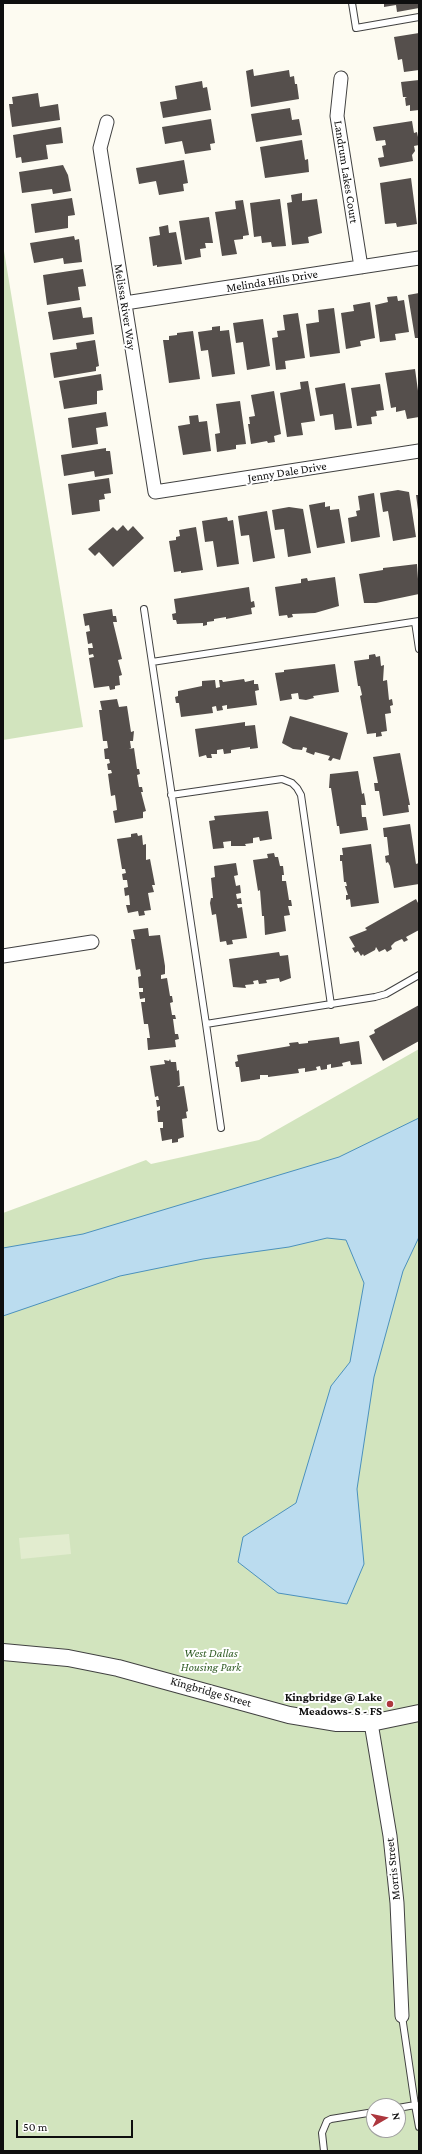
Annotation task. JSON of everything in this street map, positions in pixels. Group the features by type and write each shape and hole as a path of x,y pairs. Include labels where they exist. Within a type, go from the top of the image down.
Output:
{"street":[{"name":"Landrum Lakes Court","path":"342,78 337,116 361,267"},
{"name":"Melissa River Way","path":"107,122 100,148 154,492"},
{"name":"Melinda Hills Drive","path":"125,304 419,258"},
{"name":"Jenny Dale Drive","path":"154,492 419,451"},
{"path":"3,956 92,942"},
{"name":"Kingbridge Street","path":"3,1652 68,1658 118,1668 289,1715 336,1723 371,1723 419,1713"},
{"name":"Morris Street","path":"371,1723 392,1859 397,1903 402,2016"}],"lane":[{"path":"352,3 356,28 419,16"},
{"path":"144,609 221,1128"},
{"path":"152,662 417,622 419,649"},
{"path":"171,795 282,779 292,783 297,788 301,794 331,1005"},
{"path":"206,1024 331,1005 386,994 419,975"},
{"path":"402,2016 417,2105 419,2127"},
{"path":"406,2107 417,2105"},
{"path":"324,2151 322,2133 327,2121 366,2114"}],"green space":[{"path":"3,245 83,727 3,740"},
{"name":"West Dallas Housing Park","path":"419,1049 419,2151 3,2151 3,1213 146,1160 151,1164 259,1140"},
{"path":"69,1534 71,1554 21,1559 19,1538"}],"water":[{"path":"419,1118 419,1237 403,1271 374,1377 357,1489 364,1564 347,1604 278,1593 238,1562 243,1537 296,1503 331,1386 350,1362 364,1283 346,1240 327,1238 289,1247 203,1259 120,1276 3,1316 3,1248 83,1234 339,1157"}],"building":[{"path":"384,3 419,3 419,8 397,12 396,5 384,7"},
{"path":"419,33 419,70 404,72 402,59 398,60 394,37"},
{"path":"253,69 254,76 289,70 290,77 294,76 295,84 297,84 299,99 251,107 246,71"},
{"path":"419,80 419,110 410,111 410,105 406,106 405,98 407,97 403,97 401,82"},
{"path":"202,81 203,88 207,87 211,110 163,118 160,102 177,99 175,86"},
{"path":"38,93 40,107 58,104 60,120 12,127 9,104 13,104 12,97"},
{"path":"290,108 292,120 299,119 302,135 256,142 251,114"},
{"path":"211,119 215,143 210,144 211,150 185,154 182,141 165,144 162,127"},
{"path":"412,121 414,133 417,132 419,142 419,145 414,146 415,151 412,155 413,161 380,167 378,158 384,157 382,146 386,145 385,140 376,141 373,127"},
{"path":"61,127 63,143 46,145 48,159 22,163 21,157 16,158 13,135"},
{"path":"302,140 305,160 308,159 309,172 265,178 260,147"},
{"path":"184,160 188,183 183,184 184,191 159,195 156,181 139,184 136,168"},
{"path":"63,165 68,175 71,191 53,194 52,189 22,193 19,172"},
{"path":"411,178 417,224 397,227 396,223 385,224 380,183"},
{"path":"302,193 302,201 317,199 322,233 308,237 309,243 292,245 287,203 292,202 291,195"},
{"path":"72,198 75,215 68,216 68,228 35,233 31,204"},
{"path":"280,199 286,246 272,247 271,242 262,243 261,236 254,237 250,203"},
{"path":"243,200 249,235 243,236 243,239 234,240 237,254 222,256 215,212 236,209 235,201"},
{"path":"209,217 213,243 205,243 206,248 200,249 201,257 185,260 179,221"},
{"path":"168,225 169,233 176,232 182,264 157,267 157,265 153,266 149,237 160,235 159,227"},
{"path":"74,236 75,240 79,239 82,262 64,264 63,258 34,263 30,243"},
{"path":"83,269 86,286 78,287 80,300 47,305 43,275"},
{"path":"419,293 419,338 415,338 408,295"},
{"path":"397,296 398,301 404,300 409,332 395,334 396,340 380,342 375,305 388,302 387,297"},
{"path":"370,302 375,338 360,341 361,346 346,349 341,313 354,311 353,305"},
{"path":"81,307 83,318 92,317 94,334 53,340 48,312"},
{"path":"334,308 340,353 310,357 306,324 319,322 318,310"},
{"path":"298,313 305,358 285,361 286,369 276,370 272,338 278,337 277,331 285,330 283,315"},
{"path":"263,319 270,366 247,370 243,342 236,343 233,323"},
{"path":"220,326 220,331 229,330 235,374 212,377 208,350 201,351 198,332 212,330 212,327"},
{"path":"193,331 200,379 169,383 163,340 169,340 169,336 177,335 177,333"},
{"path":"95,340 99,366 96,367 96,371 54,378 50,353 77,349 76,343"},
{"path":"415,369 419,398 419,417 407,419 405,410 396,412 396,407 391,408 385,373"},
{"path":"101,374 103,390 97,391 97,404 64,409 59,381"},
{"path":"308,381 315,421 301,423 303,435 287,437 280,393 301,389 300,382"},
{"path":"345,383 352,428 335,430 333,414 320,416 315,388"},
{"path":"380,384 384,410 376,411 377,416 371,417 372,424 357,426 351,388"},
{"path":"274,391 281,434 274,436 275,442 268,443 267,441 251,444 248,424 250,424 249,417 255,416 251,395"},
{"path":"240,401 246,444 236,445 236,449 217,452 215,434 220,433 216,404"},
{"path":"106,412 108,426 96,428 98,444 72,448 68,418"},
{"path":"198,415 199,422 207,421 211,451 183,455 178,426 190,424 189,416"},
{"path":"106,448 106,451 110,451 113,474 95,477 94,471 64,476 61,455"},
{"path":"109,478 111,493 104,494 105,499 99,500 100,511 72,515 68,484"},
{"path":"398,490 409,492 416,537 393,541 388,511 383,512 380,493"},
{"path":"374,493 380,537 351,542 348,518 357,516 356,511 360,510 358,496"},
{"path":"416,495 419,495 419,510 418,510"},
{"path":"325,502 325,507 330,506 330,510 339,509 345,543 317,548 309,505"},
{"path":"289,507 303,509 311,553 288,557 284,529 275,530 272,510"},
{"path":"267,511 275,558 253,562 249,535 241,536 238,516"},
{"path":"227,517 228,521 233,520 239,564 217,567 213,541 205,542 202,521"},
{"path":"123,525 128,531 133,526 144,538 113,567 99,552 95,556 88,549 113,527 117,531"},
{"path":"196,527 203,570 181,573 181,571 174,572 169,541 176,540 176,537 180,536 179,530"},
{"path":"417,564 419,594 376,603 364,603 359,574 383,570 383,568"},
{"path":"335,577 339,606 315,613 292,614 293,617 288,618 287,615 279,616 275,587 301,583 301,579 307,578 308,581"},
{"path":"249,587 251,602 254,601 255,607 251,608 252,614 226,619 226,617 214,619 214,621 207,622 207,625 203,626 203,623 177,624 176,620 173,620 172,614 176,613 174,599"},
{"path":"112,609 113,616 116,616 117,622 113,622 122,659 118,660 122,675 119,676 120,685 115,686 115,689 110,690 109,686 94,688 89,658 94,657 93,654 89,655 88,648 93,648 92,643 88,644 86,632 90,631 89,625 85,626 83,614"},
{"path":"375,654 376,657 380,656 381,666 384,665 383,681 387,680 389,700 392,699 393,705 390,706 391,713 385,714 387,731 381,732 382,736 376,737 376,733 367,734 360,696 362,695 360,686 358,686 354,661 369,659 369,655"},
{"path":"335,664 339,692 313,696 314,698 306,700 299,699 298,693 291,694 292,699 280,701 275,673 284,672 284,670"},
{"path":"244,679 245,682 254,680 254,684 258,684 259,690 255,691 257,705 227,709 227,705 222,706 223,710 217,711 216,706 212,707 213,713 181,717 179,703 176,703 175,697 178,696 178,691 202,686 202,681 215,680 216,688 220,687 219,680 222,680 223,682"},
{"path":"117,699 119,707 127,706 131,732 134,731 133,741 130,741 131,748 129,749 134,748 137,769 139,769 140,774 137,775 139,787 142,787 143,792 141,792 146,811 143,812 143,818 115,823 113,811 117,810 115,795 111,796 108,774 112,773 111,770 108,770 107,764 110,763 109,759 105,759 104,749 108,748 107,741 103,741 99,710 102,710 100,701"},
{"path":"290,716 348,733 340,760 333,758 331,761 328,760 330,756 315,752 314,755 306,752 307,748 303,747 302,750 293,749 282,743"},
{"path":"245,722 245,726 255,725 258,748 250,749 250,747 231,750 231,753 224,754 223,749 217,750 217,754 211,754 212,758 207,758 206,755 199,757 195,729"},
{"path":"400,753 410,805 408,805 409,812 383,816 379,791 375,791 374,783 378,783 373,757"},
{"path":"358,771 362,794 364,793 366,805 361,805 362,817 366,817 368,830 340,834 339,826 337,826 331,788 329,788 330,774"},
{"path":"268,811 272,839 260,841 259,837 253,838 253,843 245,844 246,846 231,846 231,841 223,842 224,848 213,849 209,821 215,820 214,816"},
{"path":"410,824 416,864 419,863 419,884 394,888 390,866 388,862 386,863 385,856 389,855 387,837 384,837 383,828"},
{"path":"137,833 138,836 142,835 143,845 146,844 146,860 150,859 155,885 152,885 154,892 148,893 151,910 144,911 145,915 139,916 138,911 128,913 126,905 130,905 129,895 125,896 124,888 128,887 127,880 123,880 122,874 126,873 125,869 122,869 117,839 131,837 131,834"},
{"path":"371,844 379,903 351,907 350,899 346,900 346,895 348,895 345,886 347,886 346,882 344,882 342,861 340,861 340,855 343,855 342,848"},
{"path":"274,853 275,857 278,857 280,866 283,866 284,875 282,875 282,881 286,881 289,900 291,900 292,906 288,906 290,915 284,916 286,931 265,935 260,890 258,891 253,860 268,858 267,854"},
{"path":"236,863 238,875 234,876 236,886 240,885 241,893 236,894 237,899 241,898 242,904 237,904 238,908 242,907 247,938 232,940 233,944 227,945 226,941 220,942 216,914 212,915 210,903 211,898 213,898 211,878 215,877 214,866"},
{"path":"416,899 419,905 419,930 406,937 408,940 404,942 402,939 395,942 391,946 392,949 387,952 385,949 379,952 376,947 375,950 364,956 363,954 361,956 358,951 355,953 352,948 355,947 349,937 367,930 365,928"},
{"path":"148,928 149,936 160,935 165,966 165,974 161,975 161,979 167,978 170,996 172,996 173,1002 170,1003 172,1015 175,1015 176,1019 173,1019 175,1034 178,1034 179,1039 175,1040 176,1047 148,1050 147,1038 150,1038 148,1024 144,1024 141,1002 145,1002 145,998 140,999 139,992 143,992 143,988 139,988 138,977 141,976 140,969 136,970 131,939 135,939 133,930"},
{"path":"279,952 280,956 288,955 291,978 280,982 279,978 266,980 267,983 259,984 258,980 253,981 254,984 245,985 246,988 233,987 229,959"},
{"path":"419,1005 419,1041 383,1061 369,1036 375,1033 374,1030"},
{"path":"339,1037 340,1044 359,1041 362,1064 351,1065 350,1061 342,1063 343,1066 331,1068 331,1064 327,1065 327,1069 321,1070 320,1066 316,1067 317,1070 305,1072 305,1068 298,1069 299,1073 268,1077 268,1075 260,1075 260,1079 241,1082 239,1067 236,1067 235,1062 238,1061 237,1055 290,1046 289,1043 308,1043 308,1041"},
{"path":"170,1059 171,1062 176,1062 177,1071 179,1070 180,1085 177,1087 184,1086 188,1111 186,1112 187,1118 182,1119 184,1137 178,1139 178,1142 172,1143 172,1139 162,1141 160,1128 163,1128 163,1122 158,1122 157,1111 160,1110 160,1106 157,1107 156,1100 159,1100 158,1096 155,1097 150,1066 165,1064 164,1060 169,1061"}],"place":[{"name":"Kingbridge @ Lake Meadows- S - FS","path":"390,1704"}]}
